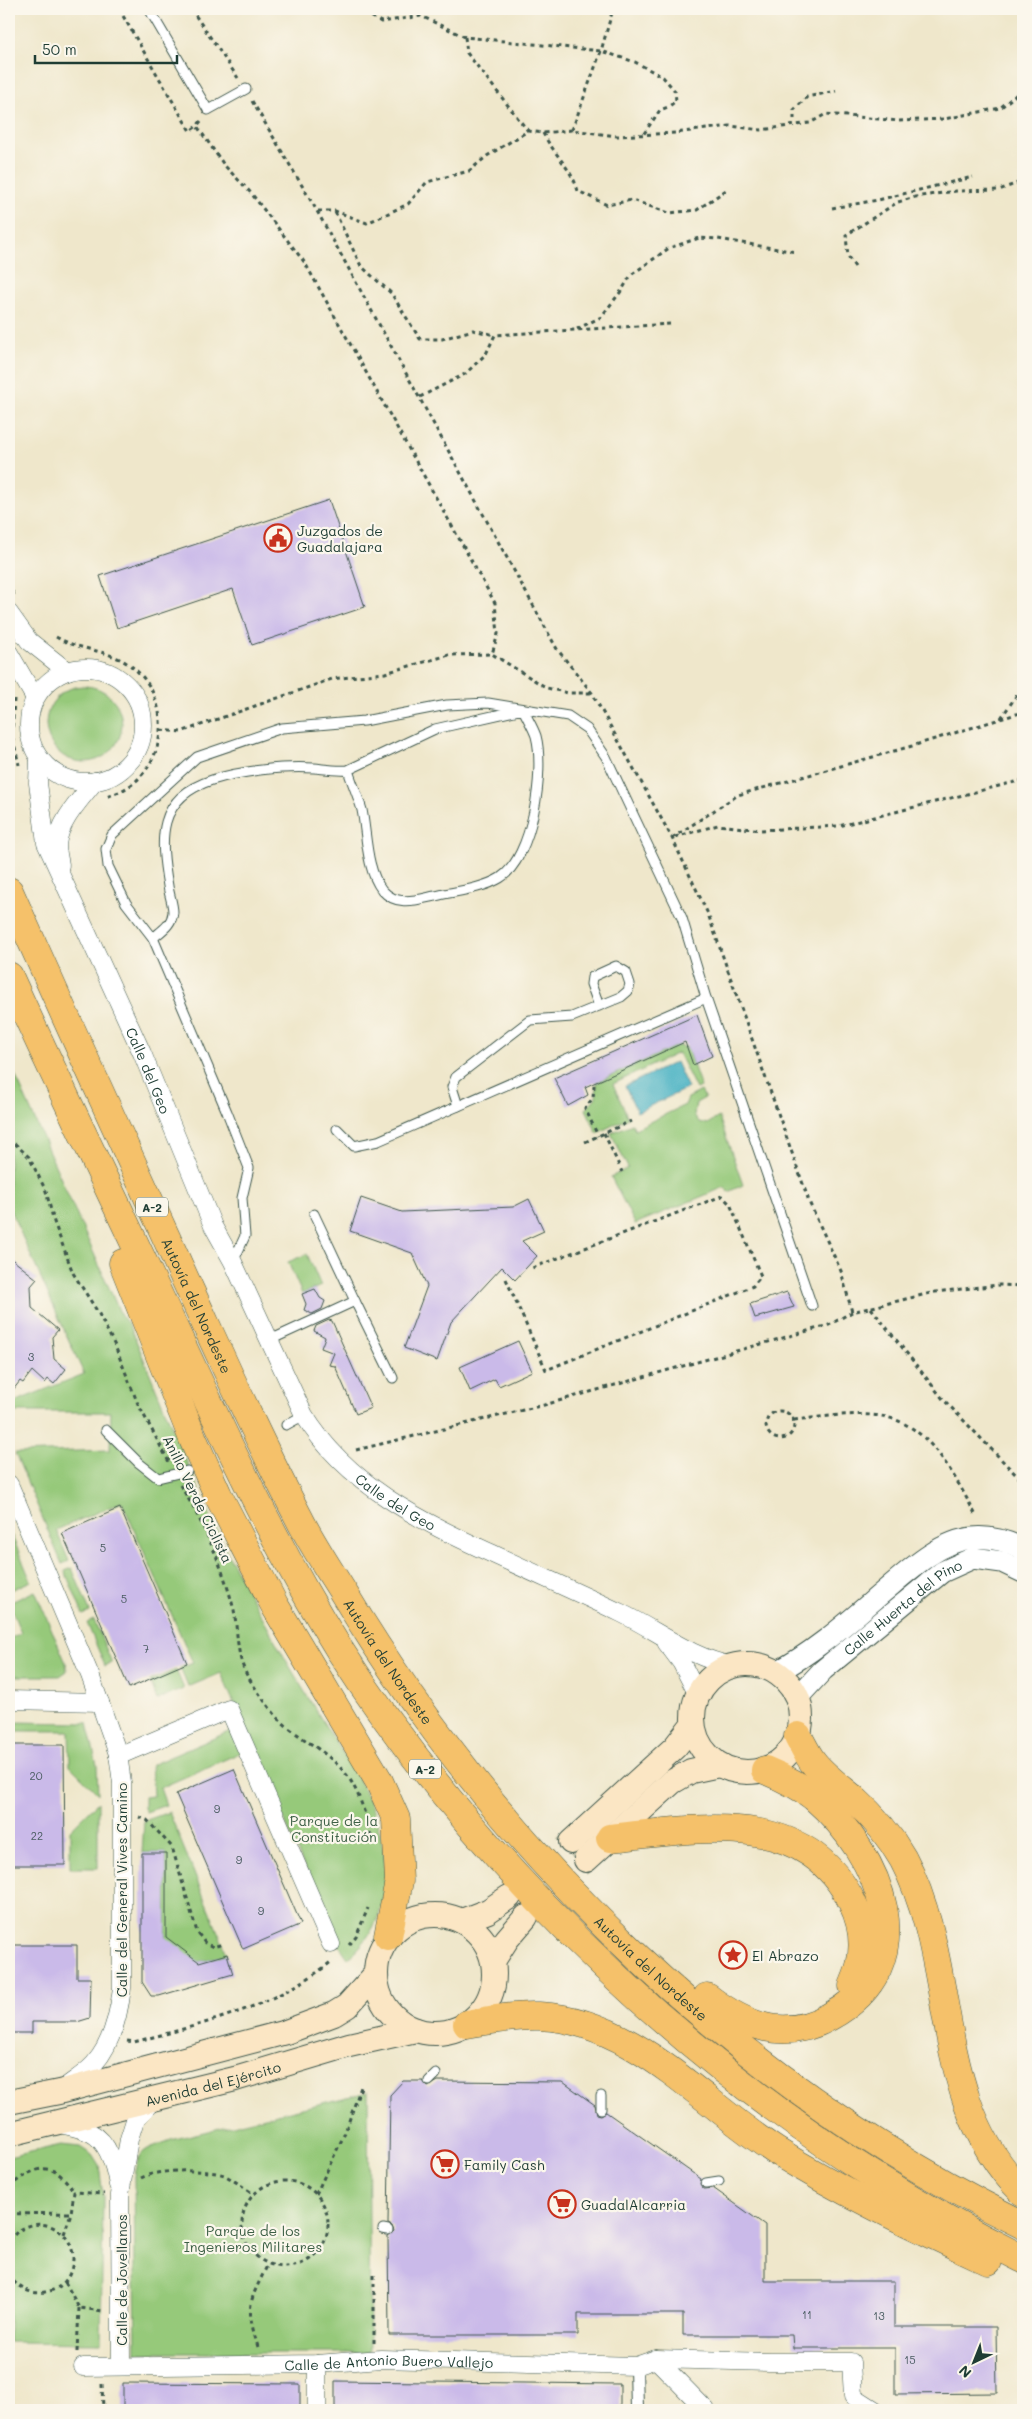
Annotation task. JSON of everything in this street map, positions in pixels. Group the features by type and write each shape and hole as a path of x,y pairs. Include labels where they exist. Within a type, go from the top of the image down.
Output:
{"highway":[{"name":"Autovía del Nordeste","path":"9,891 234,1383 300,1521 387,1662 440,1737 508,1822 593,1915 703,2014 801,2093 850,2127 925,2173 1023,2226"},
{"name":"A-2","path":"9,976 221,1429 302,1585 340,1649 376,1703 460,1813 504,1864 609,1972 645,2005 736,2081 835,2152 981,2238 1023,2259"},
{"path":"58,1083 94,1195 139,1298 193,1439 218,1494 274,1606 379,1781 396,1819 399,1881 388,1936"},
{"path":"300,1521 372,1616 449,1726 496,1786 568,1867 644,1943 683,1978 726,2011 754,2025 788,2030 820,2022 835,2014 862,1993 878,1968 885,1940 882,1897 870,1867 858,1848 829,1812 799,1786 765,1770"},
{"path":"798,1736 812,1761 872,1818 902,1859 921,1907 962,2091 979,2131 994,2157 1023,2192"},
{"path":"610,1838 701,1829 736,1828 770,1835 790,1842 808,1852 822,1864 848,1894 862,1931 863,1954 860,1971 854,1985 835,2014"},
{"path":"467,2024 512,2017 539,2016 588,2024 611,2033 634,2046 775,2151 898,2218 1023,2277"}],"main road":[{"path":"747,1664 762,1667 775,1673 788,1684 796,1698 801,1717 798,1736 790,1750 779,1762 765,1770 741,1772 719,1765 706,1754 697,1740 693,1724 698,1695 707,1682 718,1672 733,1666 747,1664"},
{"path":"693,1724 675,1747 579,1851 610,1838 672,1782 691,1771 719,1765"},
{"path":"462,1921 488,1911 509,1897"},
{"path":"438,1915 462,1921 476,1931 486,1945 493,1961 494,1976 492,1990 487,2003 467,2024 443,2032 416,2030 395,2018 386,2007 378,1992 375,1975 377,1960 388,1936 400,1925 414,1918 438,1915"},
{"path":"493,1961 507,1939 526,1917"},
{"path":"9,2102 59,2092 278,2034 334,2014 347,2006 375,1975"},
{"name":"Avenida del Ejército","path":"9,2134 235,2079 382,2037 416,2030"}],"street":[{"path":"13,607 29,641 67,671"},
{"path":"9,653 35,698"},
{"path":"88,668 108,672 126,684 138,701 143,721 141,742 131,760 115,774 95,781 74,780 54,772 40,758 31,739 29,718 35,698 49,681 67,671 88,668"},
{"name":"Calle del Geo","path":"40,758 38,783 46,843 142,1052 214,1226 270,1340 304,1416 318,1438 334,1455 395,1505 440,1530 660,1634 691,1653 712,1662 733,1666"},
{"name":"Calle del Geo","path":"62,880 57,845 68,816 95,781"},
{"name":"Calle del General Vives Camino","path":"9,1484 100,1702 118,1756 122,1783 122,1988 119,2011 110,2038 94,2064 59,2092"},
{"path":"775,1673 810,1653 930,1554 970,1538 989,1538 1009,1542 1023,1548"},
{"name":"Calle Huerta del Pino","path":"796,1698 823,1670 942,1572 973,1558 1002,1562 1023,1572"},
{"name":"Calle del Geo","path":"660,1634 680,1662 698,1695"},
{"path":"9,1700 100,1702"},
{"path":"118,1756 229,1709 337,1950"},
{"name":"Calle de Jovellanos","path":"121,2365 120,2195 129,2139 135,2120 154,2099"},
{"name":"Calle de Jovellanos","path":"54,2122 92,2133 104,2146 114,2163 120,2195"},
{"path":"656,2359 706,2410"},
{"name":"Calle de Antonio Buero Vallejo","path":"79,2362 101,2366 316,2364 374,2360 636,2366 656,2359 851,2362 853,2396 875,2410"},
{"path":"316,2364 317,2410"},
{"path":"636,2366 637,2410"}],"lane":[{"path":"149,9 208,110 246,89"},
{"path":"233,1262 244,1236 242,1198 249,1168 152,938 126,903 108,866 106,849 112,835 197,757 282,728 364,721 447,706 488,703 568,716 587,729 606,757 682,918 706,998 812,1306"},
{"path":"152,938 169,925 173,913 164,861 162,834 167,815 181,798 196,786 213,779 257,771 313,768 334,772 348,770 435,729 523,709"},
{"path":"348,770 361,808 373,873 382,890 396,900 409,902 478,886 501,878 516,861 527,837 537,800 539,757 536,735 523,709"},
{"path":"458,1106 452,1087 456,1077 530,1020 572,1017 599,1006 621,996 628,991 630,984 626,972 616,966 592,977 591,984 599,1006"},
{"path":"337,1129 354,1146 378,1141 706,998"},
{"path":"314,1214 393,1378"},
{"path":"270,1340 355,1301"},
{"path":"286,1425 304,1416"},
{"path":"106,1430 139,1463 158,1478 175,1476 187,1471"},
{"path":"429,2081 436,2074"},
{"path":"601,2096 601,2109"},
{"path":"706,2183 719,2181"}],"path":[{"path":"118,9 190,131 197,126 208,110"},
{"path":"191,9 246,89 317,211 557,648 592,693 672,838 708,914 810,1204 841,1271 852,1312"},
{"path":"349,9 366,13 381,22 421,16 465,37 601,51 635,62 663,77 675,91 676,101 668,108 660,110 643,135"},
{"path":"572,130 601,51 613,9"},
{"path":"465,37 467,53 528,131"},
{"path":"317,211 335,211 367,223 408,204 427,182 469,171 487,156 528,131 543,133 572,130 617,136 730,126 761,130 810,123 826,114 899,121 944,119 1000,108 1023,89"},
{"path":"794,119 794,110 807,97 836,91"},
{"path":"197,126 224,165 251,193 305,263 495,603 498,634 492,654"},
{"path":"543,133 550,147 575,180 578,191 607,205 632,200 669,213 697,210 726,190"},
{"path":"832,208 878,200 973,177"},
{"path":"855,267 848,257 846,235 898,202 915,197 956,191 999,190 1023,181"},
{"path":"335,211 361,266 391,294 420,339 442,339 472,330 495,335 670,324"},
{"path":"574,331 601,317 631,275 669,248 699,238 708,238 796,252"},
{"path":"420,398 464,374 486,354 495,335"},
{"path":"9,584 13,607"},
{"path":"51,634 66,643 119,658 131,666 146,682 157,701 161,730 154,758 146,770 124,790 99,800"},
{"path":"161,730 181,732 332,679 385,673 449,655 492,654 547,688 568,693 592,693"},
{"path":"1001,718 1023,686"},
{"path":"15,696 11,721 12,735 19,765"},
{"path":"672,838 738,795 912,746 1023,712"},
{"path":"672,838 718,825 761,830 839,826 1023,780"},
{"path":"594,1085 593,1098 585,1108 598,1136"},
{"path":"585,1142 632,1121"},
{"path":"604,1133 622,1172"},
{"name":"Anillo Verde Ciclista","path":"9,1138 29,1156 46,1191 54,1222 73,1272 99,1314 115,1346 138,1404 202,1525 222,1573 234,1611 239,1650 246,1674 261,1698 282,1722 332,1761 348,1778 359,1799 374,1851"},
{"path":"506,1279 546,1370 753,1286 761,1276 730,1204 722,1196 532,1268"},
{"path":"334,1455 544,1405 830,1325 852,1312 935,1292 999,1286 1023,1286"},
{"path":"871,1308 943,1399 1023,1482"},
{"path":"778,1410 790,1414 794,1420 793,1432 783,1439 776,1438 767,1430 768,1418 778,1410"},
{"path":"794,1420 849,1414 882,1416 907,1425 926,1438 951,1471 989,1538"},
{"path":"122,1810 147,1820 172,1848 197,1932 205,1943 213,1947 223,1944"},
{"path":"110,2038 134,2042 228,2017 314,1976 337,1950 356,1937 370,1901"},
{"path":"316,2194 344,2135 362,2084"},
{"path":"9,2187 27,2173 41,2168 59,2173 74,2192 71,2213 64,2234"},
{"path":"74,2192 120,2195 144,2176 176,2171 208,2172 224,2175 254,2194"},
{"path":"287,2181 307,2187 316,2194 322,2202 328,2222 326,2237 319,2251 303,2264 282,2268 268,2264 254,2255 244,2237 242,2216 245,2206 254,2194 267,2185 287,2181"},
{"path":"9,2214 71,2213"},
{"path":"9,2241 23,2227 34,2224 50,2226 64,2234 71,2244 74,2256 72,2268 64,2282 48,2292 36,2293 24,2290 9,2276"},
{"path":"262,2364 249,2318 250,2301 268,2264"},
{"path":"374,2271 374,2360"},
{"path":"64,2282 79,2308 79,2362"},
{"path":"79,2308 121,2312"},
{"path":"101,2366 103,2410"}],"green space":[{"path":"84,686 98,689 111,697 119,710 122,724 119,738 111,751 98,759 84,762 70,759 57,751 49,738 46,724 49,710 57,697 70,689"},
{"path":"678,1045 687,1048 701,1087 696,1089 678,1053 613,1084 628,1118 597,1133 586,1109 596,1097 597,1082"},
{"name":"Parque de la Constitución","path":"9,1061 121,1315 130,1326 189,1468 227,1552 286,1660 353,1770 373,1810 384,1855 385,1887 382,1903 370,1933 348,1958 336,1941 221,1673 188,1687 180,1668 193,1663 122,1502 56,1530 69,1561 62,1564 15,1453 110,1450 111,1412 9,1412 9,1404 84,1374 9,1207"},
{"path":"701,1091 705,1098 696,1103 694,1115 699,1122 707,1124 719,1117 743,1185 728,1192 725,1187 635,1224 611,1177 628,1168 611,1133 632,1124 635,1129 685,1105 688,1098"},
{"path":"307,1254 321,1286 302,1294 288,1262"},
{"path":"12,1536 31,1581 9,1591 9,1538"},
{"path":"72,1568 90,1612 83,1615 65,1571"},
{"path":"35,1591 66,1663 67,1671 60,1676 9,1676 9,1639 21,1633 9,1603"},
{"path":"94,1620 112,1663 105,1666 87,1623"},
{"path":"176,1670 184,1689 157,1700 150,1681"},
{"path":"9,1722 87,1723 97,1765 98,1794 70,1766 69,1731 9,1731"},
{"path":"233,1730 242,1752 160,1788 166,1805 146,1812 144,1797 153,1796 151,1765"},
{"path":"98,1802 98,1868 70,1868 70,1830"},
{"path":"169,1812 227,1954 199,1962 166,1940 166,1853 142,1853 144,1821"},
{"name":"Parque de los Ingenieros Militares","path":"368,2092 370,2353 136,2353 134,2176 141,2155 150,2148 171,2140"},
{"path":"61,2145 80,2147 92,2155 99,2166 103,2196 101,2343 9,2342 9,2157"}],"water":[{"path":"676,1062 688,1088 637,1112 625,1086"}],"building":[{"name":"Juzgados de Guadalajara","path":"329,500 365,607 252,645 233,589 117,628 100,576"},
{"path":"697,1015 712,1056 693,1065 685,1042 585,1087 588,1095 568,1106 554,1078"},
{"path":"361,1198 402,1212 513,1207 529,1199 544,1231 522,1241 537,1256 515,1280 502,1267 451,1322 437,1361 404,1348 427,1286 412,1253 350,1231"},
{"path":"9,1257 37,1279 31,1286 32,1308 58,1330 52,1337 54,1359 66,1369 54,1384 48,1379 45,1383 32,1371 23,1383 20,1381 9,1395"},
{"path":"315,1289 320,1298 325,1301 322,1309 312,1314 304,1310 306,1304 302,1294"},
{"path":"787,1292 794,1307 755,1318 750,1304"},
{"path":"329,1320 332,1321 371,1408 356,1414 335,1366 329,1365 334,1353 321,1348 325,1337 314,1331 316,1326"},
{"path":"518,1341 532,1371 499,1386 495,1379 470,1391 460,1367"},
{"path":"120,1508 187,1663 129,1688 62,1533"},
{"path":"9,1745 64,1745 65,1865 9,1865"},
{"path":"234,1769 301,1924 243,1949 176,1794"},
{"path":"142,1853 166,1853 166,1937 199,1962 227,1954 233,1974 159,1996 151,1996 142,1982"},
{"path":"9,1945 77,1945 77,1978 91,1978 90,2018 77,2022 32,2022 32,2033 9,2033"},
{"name":"GuadalAlcarria","path":"403,2081 423,2081 428,2087 438,2081 563,2082 595,2105 597,2114 601,2115 606,2112 701,2179 700,2184 703,2189 713,2188 765,2225 765,2281 894,2281 894,2327 996,2327 997,2393 895,2394 895,2348 793,2348 792,2335 683,2335 683,2314 578,2314 578,2335 389,2335 388,2236 394,2231 392,2226 388,2224 390,2095"},
{"path":"335,2381 620,2384 620,2410 335,2410"},
{"path":"123,2383 300,2384 300,2410 123,2410"}],"tunnel":[{"path":"510,1896 571,1842"},
{"path":"527,1915 586,1860"}],"place":[{"name":"Juzgados de Guadalajara","path":"278,538"},
{"name":"El Abrazo","path":"733,1955"},
{"name":"Family Cash","path":"445,2164"},
{"name":"GuadalAlcarria","path":"562,2204"}]}
